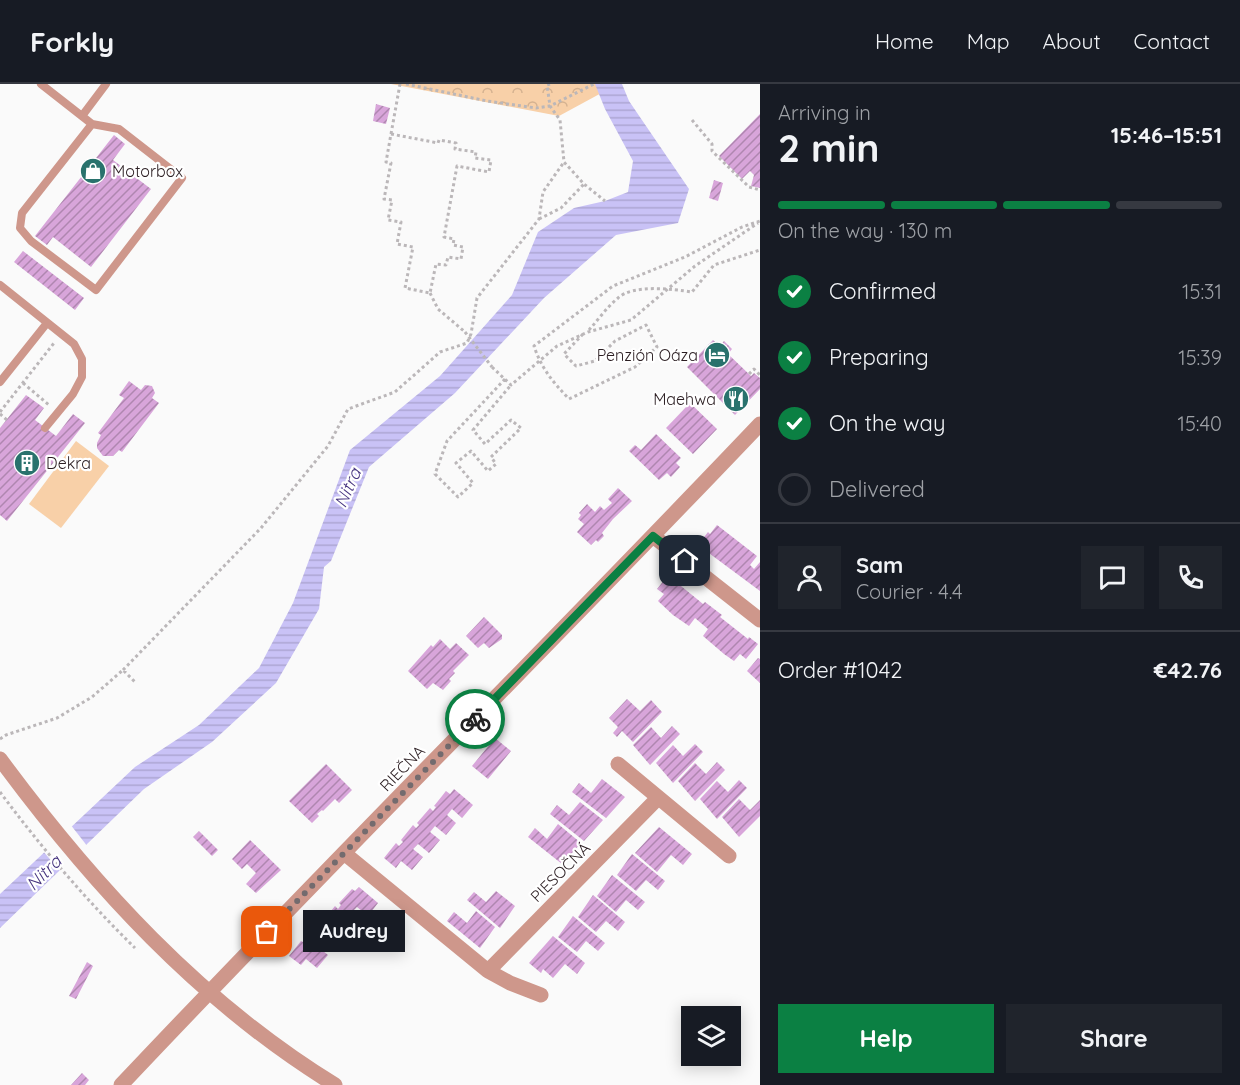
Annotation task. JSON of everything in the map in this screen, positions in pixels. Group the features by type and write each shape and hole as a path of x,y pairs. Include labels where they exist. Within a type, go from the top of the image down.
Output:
{"street":[{"name":"RIEČNA","path":"122,1085 209,991 760,424"},
{"path":"653,536 760,620"},
{"path":"0,759 43,817 93,877 153,941 209,991 312,1071 336,1085"},
{"path":"618,764 729,856"},
{"name":"PIESOČNÁ","path":"488,971 658,798"},
{"path":"344,853 488,971 510,983 541,995"}],"lane":[{"path":"40,84 92,124 119,129 182,178 96,290 31,241 20,228 22,213 92,124"},
{"path":"82,116 106,84"},
{"path":"0,285 74,344 82,359 82,377 73,394 45,428"},
{"path":"0,382 47,323"}],"path":[{"path":"400,84 386,162 391,163 384,199 392,200 388,220 401,222 397,244 413,247 405,288 430,293"},
{"path":"407,84 487,102 536,108 550,106 594,84"},
{"path":"550,84 547,85 550,106 560,120 564,162 584,184 605,201"},
{"path":"692,120 712,144 712,151 748,187 760,190"},
{"path":"391,134 438,143 439,140 456,143 455,148 476,152 475,158 491,160 489,172 457,166 444,237 454,239 453,245 463,247 461,260 447,257 446,265 436,264 430,293 438,309 465,332 492,367 511,385"},
{"path":"539,219 543,192 564,162"},
{"path":"0,738 57,718 92,697 123,670 261,528 328,446 348,409 395,392 440,352 467,343 471,334 477,298 539,219 561,208 584,184"},
{"path":"505,379 447,441 435,474 458,497 473,483 456,463 471,451 488,471 496,464 491,457 521,428 511,420 485,444 473,430 511,385 538,360 557,346 583,334 632,320 695,266 760,222"},
{"path":"583,334 564,354 576,366 595,361 615,341 646,325 657,347 635,367 569,399 549,378 538,360 534,346 613,286 685,257 742,227 760,222"},
{"path":"588,332 619,297 632,291 670,288 692,292 714,265 760,250"},
{"path":"750,374 754,369 760,375"},
{"path":"23,383 58,412"},
{"path":"0,414 7,420"},
{"path":"123,670 136,683"},
{"path":"0,792 28,830 79,890 135,948"}],"green space":[{"path":"391,84 618,84 559,116"},
{"path":"76,441 109,466 61,528 29,504"}],"water":[{"name":"Nitra","path":"595,84 622,84 629,101 689,189 678,223 616,235 544,298 455,393 369,467 331,561 324,567 319,609 276,683 212,742 144,789 0,928 0,894 135,767 199,725 259,668 293,603 350,450 440,376 512,295 538,232 574,208 605,201 628,192 633,161 605,109"}],"pier":[{"path":"70,824 88,847 62,873 42,850"}],"building":[{"path":"376,104 390,108 386,124 373,121"},
{"path":"760,114 760,188 751,186 754,175 750,171 742,179 719,156"},
{"path":"114,135 125,144 113,160 151,189 91,267 53,237 47,245 35,236"},
{"path":"714,180 723,183 718,201 709,198"},
{"path":"23,251 84,298 75,310 14,262"},
{"path":"713,340 720,346 724,341 732,349 728,354 751,376 754,373 760,378 760,389 735,415 687,367"},
{"path":"129,381 141,390 145,385 152,386 155,393 152,398 159,403 122,452 119,450 113,456 103,456 97,448 101,435 98,433 124,398 119,395"},
{"name":"Dekra","path":"26,395 44,408 35,420 56,436 73,414 85,423 7,521 0,515 0,428"},
{"path":"690,403 717,429 693,454 666,428"},
{"path":"656,434 681,458 676,463 680,467 671,477 667,473 659,480 629,451 635,445 641,450"},
{"path":"618,488 632,501 613,519 602,533 604,536 591,545 577,532 584,524 578,519 581,515 579,513 587,504 595,512 600,506 604,510 612,503 608,499"},
{"path":"717,525 757,556 750,565 754,569 760,562 760,591 698,545"},
{"path":"669,574 703,604 705,602 722,615 720,617 758,644 746,659 740,654 734,661 703,636 708,629 695,618 689,626 658,601 664,594 657,589"},
{"path":"484,617 502,635 502,639 489,648 484,643 478,648 466,636"},
{"path":"440,639 450,649 456,643 469,655 453,671 455,673 449,679 451,681 443,690 433,683 427,689 408,671 431,645 433,647"},
{"path":"758,658 760,659 760,683 747,671"},
{"path":"627,699 640,711 651,700 662,712 633,742 622,731 617,737 613,733 618,727 609,718"},
{"path":"672,726 680,734 650,765 633,745 651,727 661,738"},
{"path":"495,738 511,751 488,779 472,766"},
{"path":"695,744 703,752 673,783 656,763 673,745 683,756"},
{"path":"717,762 725,770 695,801 678,781 695,763 706,774"},
{"path":"326,764 352,790 339,803 335,799 317,814 319,816 312,823 289,801"},
{"path":"602,779 625,797 606,818 572,792 579,783 591,793"},
{"path":"739,780 747,788 717,819 700,799 717,781 728,792"},
{"path":"454,789 473,805 462,818 452,809 447,815 456,823 446,835 435,826 430,832 440,840 429,853 418,844 413,849 423,857 412,870 401,861 396,868 384,858 396,843 399,846 403,842 401,840 413,825 416,828 419,825 417,823 430,808 433,811 436,807 434,806 446,791 450,794"},
{"path":"739,799 750,810 760,800 760,816 739,837 722,817"},
{"path":"580,802 603,820 584,841 550,814 557,805 569,815"},
{"path":"558,824 581,843 562,864 528,837 535,828 547,839"},
{"path":"659,827 692,854 683,865 671,855 657,872 635,853"},
{"path":"199,831 218,850 212,856 193,837"},
{"path":"250,840 281,870 256,893 246,884 256,873 247,864 242,869 232,859"},
{"path":"632,854 665,881 658,890 646,880 636,891 617,875"},
{"path":"612,875 645,902 638,910 626,900 616,912 597,896"},
{"path":"359,887 378,903 368,916 357,907 352,912 361,920 351,933 340,924 335,930 345,938 334,951 323,942 318,947 328,955 317,968 306,959 301,965 289,956 301,941 305,943 308,940 306,938 318,923 322,926 325,923 323,921 335,906 338,909 341,905 339,903 352,889 355,891"},
{"path":"496,891 515,906 500,928 467,900 474,892 486,902"},
{"path":"593,895 625,922 618,931 606,921 596,932 578,917"},
{"path":"476,911 495,927 480,948 447,921 454,912 467,923"},
{"path":"573,916 605,943 598,951 586,941 577,952 558,937"},
{"path":"553,936 585,963 577,974 565,964 553,978 543,969 541,973 529,963"},
{"path":"87,962 93,966 76,999 69,996"},
{"path":"82,1073 89,1080 85,1085 71,1085"}],"way so far":[{"path":"267,932 475,719"}],"place":[{"name":"Motorbox","path":"93,171"},
{"name":"Penzión Oáza","path":"717,355"},
{"name":"Maehwa","path":"736,399"},
{"name":"Dekra","path":"27,463"},
{"name":"Audrey","path":"267,932"}],"route":[{"path":"475,719 653,536 685,561"}]}
